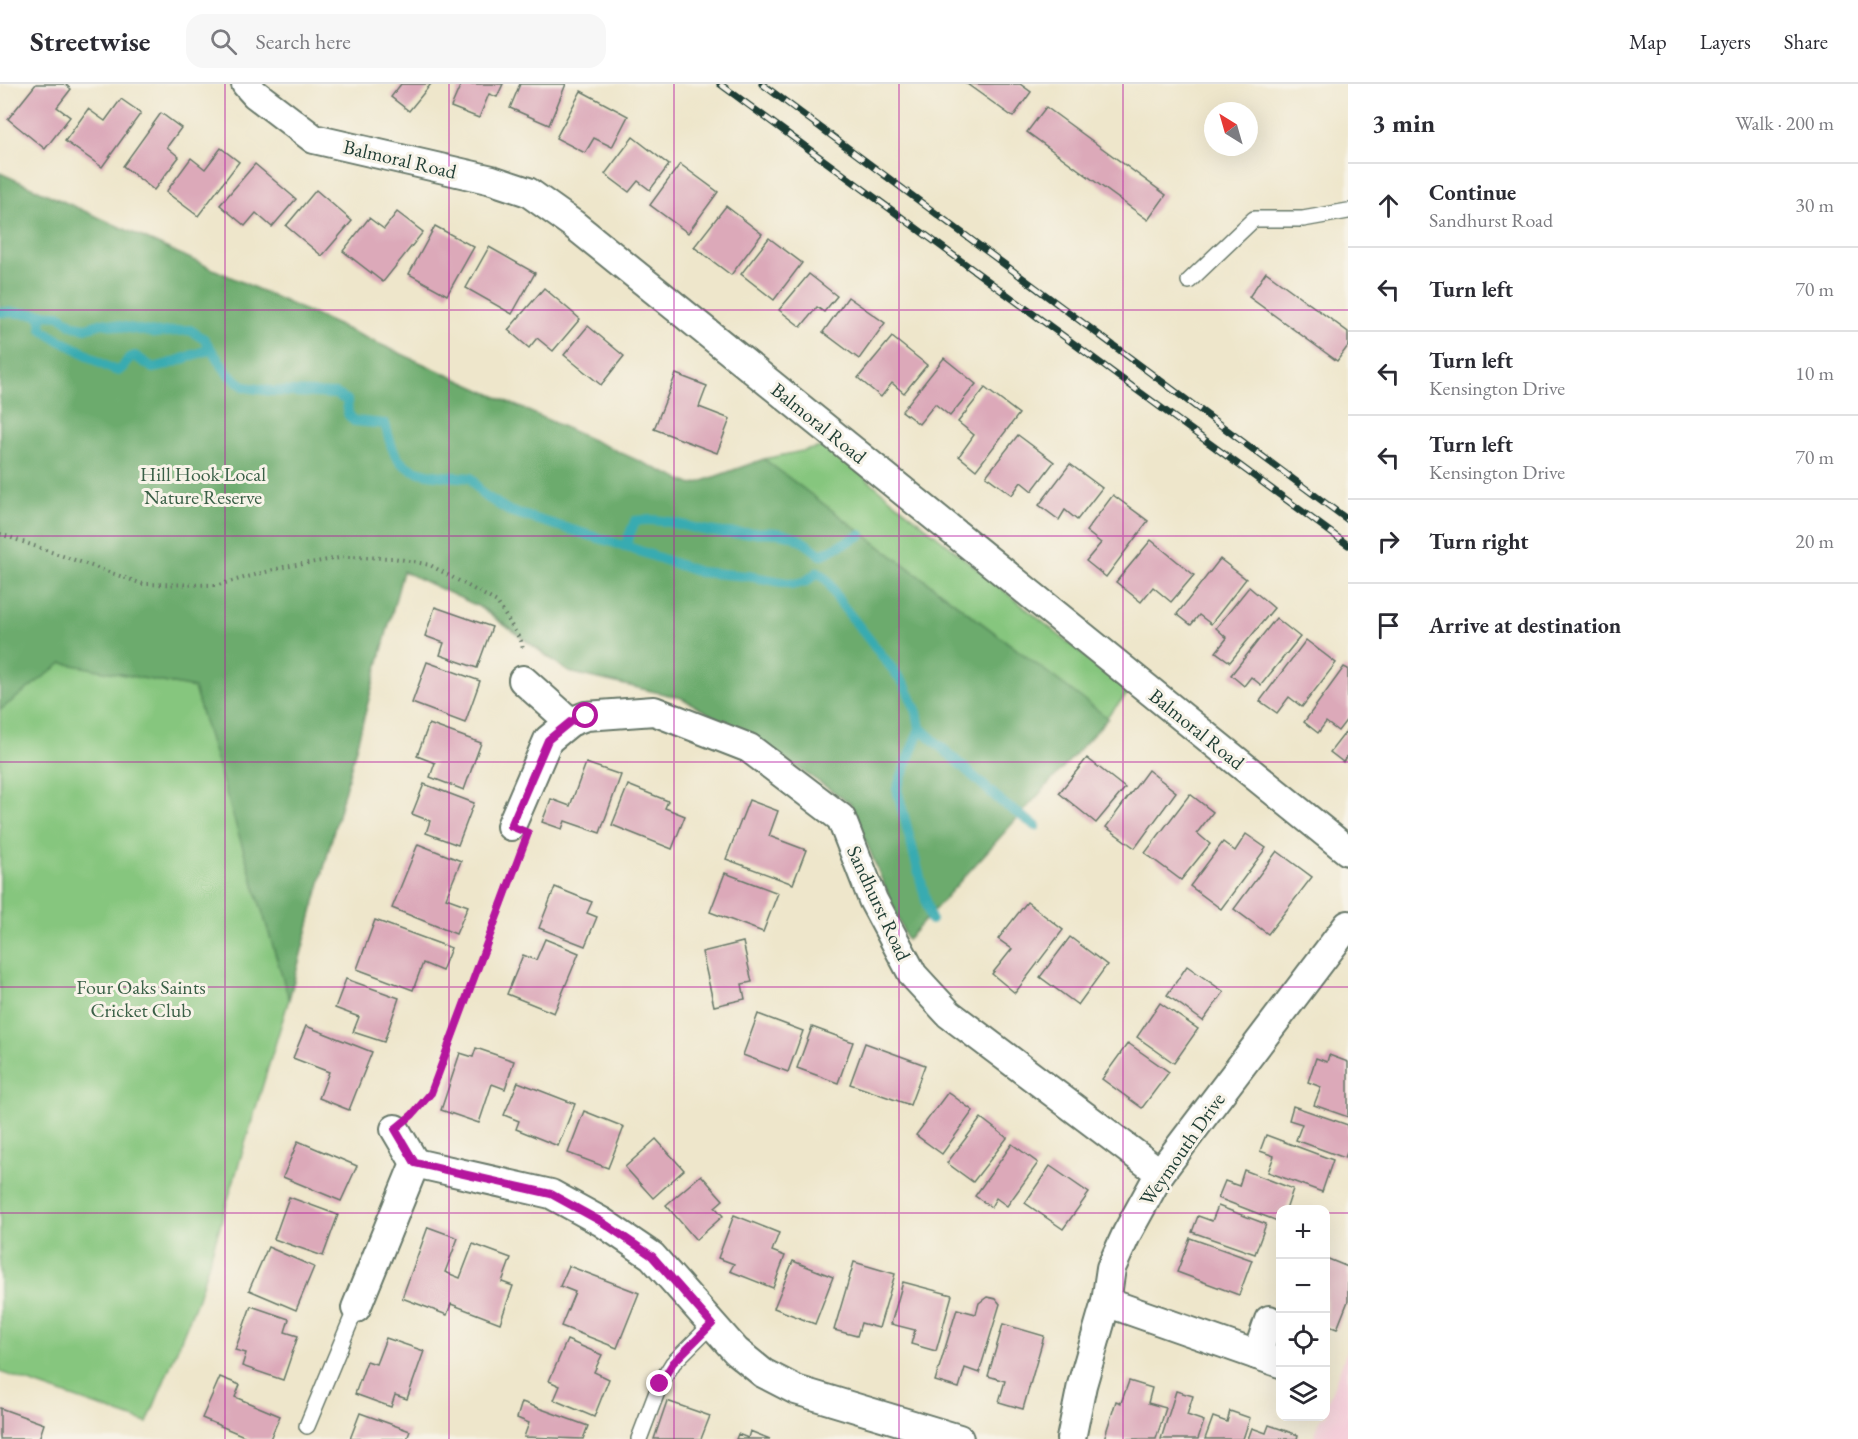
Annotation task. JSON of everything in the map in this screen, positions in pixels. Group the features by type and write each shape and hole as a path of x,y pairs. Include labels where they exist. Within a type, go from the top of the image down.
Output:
{"street":[{"name":"Balmoral Road","path":"246,84 255,94 314,139 492,180 528,192 573,224 1348,851"},
{"path":"523,680 570,722"},
{"name":"Sandhurst Road","path":"511,826 548,740 570,722 586,716 654,711 749,748 841,818 873,900 913,975 949,1014 1160,1173"},
{"name":"Weymouth Drive","path":"1071,1439 1082,1385 1106,1302 1111,1268 1127,1233 1160,1173 1348,925"},
{"path":"395,1129 415,1163 551,1194 602,1222 652,1256 736,1351 763,1374 796,1390 959,1439"},
{"path":"356,1308 415,1163"},
{"path":"1106,1302 1269,1359 1269,1320"}],"lane":[{"path":"1189,281 1254,219 1303,219 1348,211"},
{"path":"306,1426 356,1308"},
{"path":"639,1439 660,1384 673,1363 712,1324"}],"path":[{"path":"0,534 143,584 218,585 284,567 346,557 394,558 430,565 497,602 521,641 530,676 523,680"},
{"path":"395,1129 412,1115 431,1093 528,833 511,826"}],"shaded area":[{"path":"1348,1348 1348,1439 1313,1439 1320,1421 1330,1421 1330,1395"}],"green space":[{"name":"Hill Hook Local Nature Reserve","path":"0,173 692,485 764,459 826,446 1129,692 907,940 850,803 773,751 682,698 569,672 476,605 403,571 289,999 198,1298 147,1423 0,1372"},
{"name":"Hill Hook Local Nature Reserve","path":"0,173 692,485 764,459 1108,718 907,940 850,803 773,751 682,698 569,672 486,610 403,571 289,999 194,688 62,663 0,710"}],"building":[{"path":"36,84 65,84 71,89 57,107 70,117 45,149 8,119"},
{"path":"401,84 431,84 409,111 391,97"},
{"path":"461,84 503,84 497,97 489,94 479,118 451,107"},
{"path":"520,84 566,84 549,125 510,108"},
{"path":"967,84 1020,84 1031,92 1013,117"},
{"path":"581,91 628,116 612,147 594,138 585,153 556,138"},
{"path":"121,99 141,113 102,167 65,141 88,109 105,121"},
{"path":"1046,107 1166,195 1148,220 1027,132"},
{"path":"161,113 181,128 167,147 179,157 154,190 123,166"},
{"path":"633,137 669,165 650,190 638,181 629,192 605,174"},
{"path":"221,148 239,162 198,216 166,192 191,158 205,169"},
{"path":"255,164 296,199 272,227 256,213 245,226 220,205"},
{"path":"680,164 718,192 688,233 650,205"},
{"path":"316,190 352,221 322,256 286,226"},
{"path":"726,206 762,234 731,275 694,247"},
{"path":"397,212 423,232 383,282 343,251 369,218 384,229"},
{"path":"435,226 474,247 447,295 409,274"},
{"path":"769,238 802,263 774,300 741,274"},
{"path":"489,247 535,273 512,314 466,288"},
{"path":"1266,272 1348,332 1348,346 1337,361 1249,297"},
{"path":"809,274 837,296 824,312 817,307 801,327 779,310"},
{"path":"544,288 580,319 553,351 537,338 529,348 508,330"},
{"path":"848,297 885,323 859,359 823,332"},
{"path":"588,326 624,356 601,385 564,355"},
{"path":"892,337 927,365 904,393 892,383 881,397 858,378"},
{"path":"944,358 976,384 950,416 935,404 919,424 902,411"},
{"path":"676,374 707,386 699,407 730,419 717,453 654,429"},
{"path":"985,388 1019,414 976,470 959,456 974,435 958,422"},
{"path":"1018,435 1054,462 1032,491 1021,482 1012,495 986,476"},
{"path":"1070,464 1102,488 1077,520 1065,510 1059,520 1039,505"},
{"path":"1113,495 1148,521 1106,577 1086,561 1101,543 1086,531"},
{"path":"1151,540 1194,575 1171,602 1153,587 1141,602 1116,582"},
{"path":"1220,559 1246,579 1211,624 1199,615 1191,625 1177,614"},
{"path":"1249,587 1274,608 1230,662 1216,652 1227,638 1216,628"},
{"path":"435,607 492,627 477,668 440,655 444,643 425,636"},
{"path":"1276,618 1300,637 1261,685 1251,677 1244,686 1231,675"},
{"path":"1306,640 1336,663 1302,707 1289,697 1277,713 1260,701"},
{"path":"427,662 480,681 465,723 412,703"},
{"path":"1344,667 1348,669 1348,718 1338,731 1326,722 1318,733 1304,722"},
{"path":"429,724 481,743 464,790 430,777 435,763 417,756"},
{"path":"1348,729 1348,755 1343,762 1330,752"},
{"path":"1087,758 1125,788 1096,823 1059,793"},
{"path":"586,763 621,775 600,833 565,821 562,829 542,822 551,799 570,806"},
{"path":"1148,770 1176,792 1135,848 1106,827"},
{"path":"424,784 474,803 458,845 426,833 430,821 412,814"},
{"path":"628,785 668,801 665,808 685,816 672,849 612,825"},
{"path":"1190,794 1213,812 1197,833 1210,844 1181,880 1145,853"},
{"path":"749,800 778,811 769,836 806,850 793,884 726,859"},
{"path":"1246,834 1266,848 1221,909 1190,886 1223,842 1235,851"},
{"path":"418,844 461,861 446,898 468,906 456,934 392,908"},
{"path":"1277,851 1312,877 1268,934 1234,909"},
{"path":"725,873 778,893 763,932 710,912"},
{"path":"555,887 592,902 587,913 597,917 585,946 539,928"},
{"path":"1027,902 1063,930 1015,993 992,974 1012,949 998,939"},
{"path":"375,920 451,948 442,971 423,963 413,990 357,969"},
{"path":"1070,937 1107,965 1078,1005 1040,977"},
{"path":"545,939 579,953 554,1013 507,994 523,955 536,960"},
{"path":"743,942 752,982 742,984 745,999 714,1006 702,952"},
{"path":"1187,966 1224,992 1203,1021 1167,995"},
{"path":"346,979 399,998 384,1042 353,1032 359,1017 335,1008"},
{"path":"1160,1003 1198,1029 1174,1063 1137,1037"},
{"path":"758,1014 803,1031 788,1072 743,1055"},
{"path":"306,1026 372,1052 349,1110 319,1098 329,1072 293,1058"},
{"path":"812,1027 853,1042 838,1083 797,1068"},
{"path":"865,1043 925,1065 910,1105 850,1084"},
{"path":"1128,1043 1169,1072 1142,1108 1102,1079"},
{"path":"476,1048 514,1061 505,1089 492,1084 479,1123 441,1110 460,1053 473,1057"},
{"path":"1329,1055 1348,1062 1348,1117 1314,1105 1321,1087 1308,1082 1316,1058 1327,1062"},
{"path":"518,1082 575,1104 558,1146 516,1129 519,1121 504,1115"},
{"path":"948,1092 973,1111 942,1154 916,1135"},
{"path":"1293,1106 1348,1125 1348,1150 1345,1158 1296,1140 1302,1124 1289,1120"},
{"path":"584,1111 624,1127 608,1168 568,1153"},
{"path":"981,1118 1007,1138 973,1182 947,1163"},
{"path":"1266,1135 1333,1160 1322,1192 1268,1172 1274,1156 1260,1151"},
{"path":"656,1139 684,1170 653,1198 625,1167"},
{"path":"298,1141 357,1166 341,1201 283,1177"},
{"path":"1012,1144 1038,1163 1007,1206 996,1198 991,1207 975,1196"},
{"path":"1050,1166 1089,1193 1063,1229 1025,1203"},
{"path":"1244,1170 1293,1189 1288,1205 1276,1205 1276,1220 1218,1198 1225,1181 1239,1186"},
{"path":"701,1175 723,1200 715,1207 723,1216 696,1240 666,1205"},
{"path":"289,1197 338,1215 323,1256 274,1239"},
{"path":"1218,1206 1266,1224 1255,1254 1192,1232 1198,1216 1212,1221"},
{"path":"734,1215 779,1233 772,1251 785,1256 773,1288 730,1271 734,1264 718,1258"},
{"path":"428,1227 458,1238 445,1272 460,1278 473,1244 511,1258 502,1282 513,1286 500,1323 451,1304 447,1315 402,1298"},
{"path":"1190,1238 1252,1260 1239,1295 1177,1272"},
{"path":"268,1247 314,1267 296,1310 249,1290"},
{"path":"1330,1260 1348,1267 1348,1301 1337,1329 1330,1326"},
{"path":"793,1261 833,1277 815,1324 774,1308"},
{"path":"854,1262 895,1274 879,1328 861,1323 857,1336 834,1330"},
{"path":"569,1266 639,1293 617,1348 561,1326 575,1292 560,1286"},
{"path":"903,1282 952,1295 936,1351 911,1344 915,1330 891,1324"},
{"path":"987,1297 996,1299 1000,1304 979,1373 965,1368 959,1388 935,1381 957,1309 976,1314 979,1303"},
{"path":"251,1306 289,1319 285,1332 298,1336 283,1380 242,1366 246,1353 235,1350"},
{"path":"1003,1324 1044,1336 1023,1409 999,1402 1005,1381 988,1376"},
{"path":"386,1338 424,1351 407,1399 395,1395 391,1407 355,1394 367,1361 376,1364"},
{"path":"567,1340 602,1355 594,1372 609,1379 594,1417 554,1400 560,1386 549,1381"},
{"path":"220,1377 240,1385 235,1397 280,1416 270,1439 251,1439 202,1418"},
{"path":"1129,1381 1152,1388 1148,1403 1166,1408 1156,1439 1104,1439 1116,1401 1121,1403"},
{"path":"1176,1391 1193,1396 1187,1415 1204,1421 1198,1439 1161,1439"},
{"path":"667,1401 710,1416 701,1439 654,1439"},
{"path":"522,1402 588,1426 583,1439 524,1437 529,1423 517,1418"},
{"path":"0,1408 44,1424 39,1439 0,1439"},
{"path":"1230,1411 1250,1418 1243,1439 1205,1439 1213,1417 1227,1422"},
{"path":"360,1413 410,1431 407,1439 350,1439"},
{"path":"1269,1425 1298,1435 1297,1439 1248,1439 1252,1428 1266,1433"},
{"path":"750,1431 770,1439 736,1439 738,1434 748,1438"}],"waterway":[{"path":"0,312 59,315 74,326 86,328 103,323 155,333 190,330 204,339 228,374 245,387 271,391 336,394 347,400 348,414 354,421 385,424 396,455 408,468 435,475 471,478 482,494 509,511 625,546 699,572 748,576 793,584 805,582 818,572 828,581 839,601 905,685 917,712 920,728 897,789 931,920"},
{"path":"40,314 42,329 47,333 118,371 129,358 135,356 153,368 210,350"},
{"path":"625,546 635,521 646,520 658,520 723,533 781,533 797,538 821,555 861,535"},
{"path":"920,728 1004,804 1036,826"}],"railway":[{"path":"720,84 1348,545"},
{"path":"762,84 1348,520"}],"route":[{"path":"586,716 570,722 548,740 511,826 528,833 431,1093 412,1115 395,1129 415,1163 551,1194 602,1222 652,1256 712,1324 673,1363 660,1384"}],"park label":[{"name":"Four Oaks Saints Cricket Club","path":"141,998"}]}
